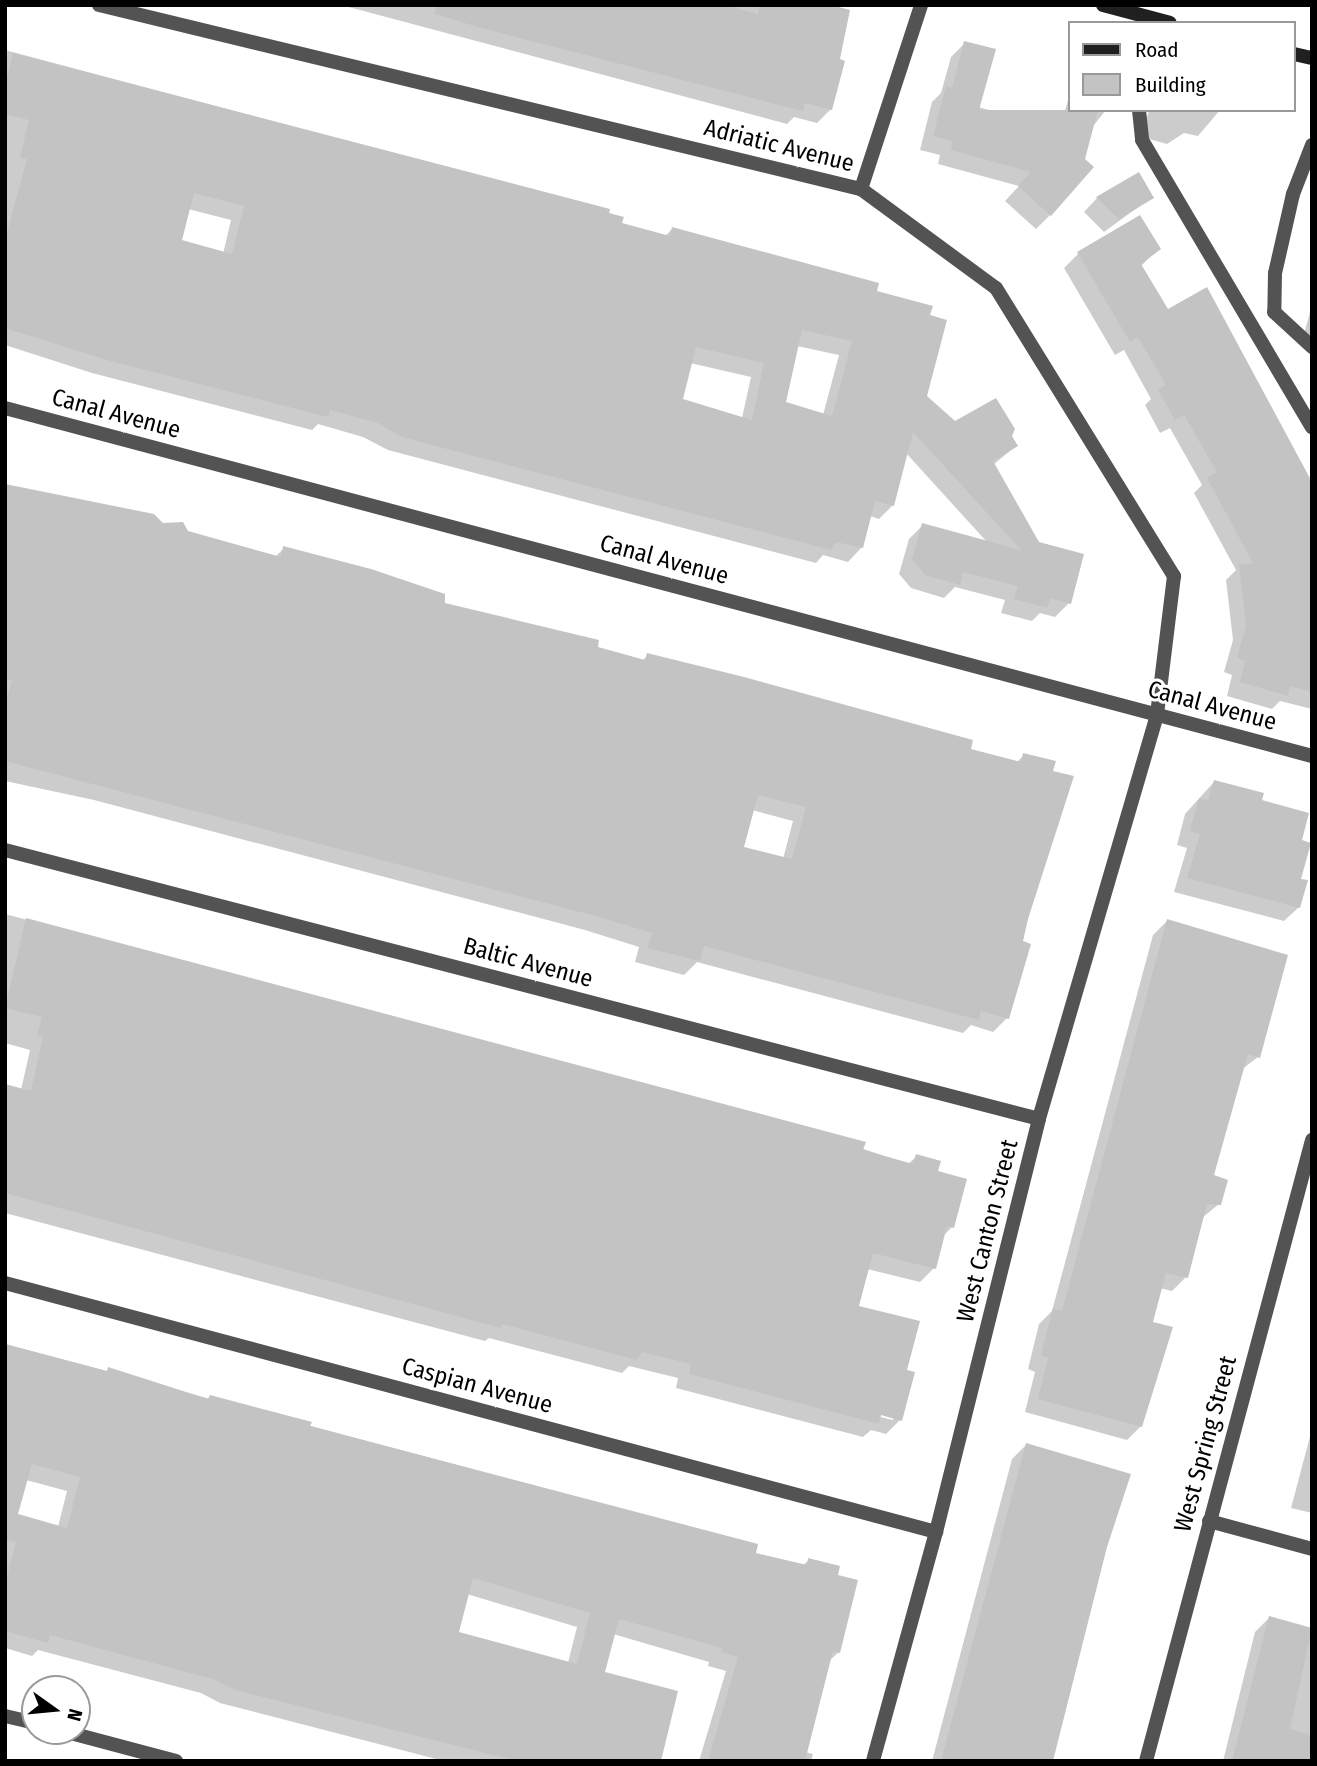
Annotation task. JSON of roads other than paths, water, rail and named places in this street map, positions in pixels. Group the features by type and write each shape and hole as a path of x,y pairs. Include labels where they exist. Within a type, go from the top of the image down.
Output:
{"main road":[{"path":"1103,5 1150,16"}],"street":[{"name":"Adriatic Avenue","path":"99,5 861,189 996,288 1174,576 1157,715"},
{"path":"861,189 921,5"},
{"path":"1139,112 1142,140 1312,428"},
{"path":"1312,145 1293,194 1275,273 1274,312 1312,347"},
{"name":"Canal Avenue","path":"5,408 1312,756"},
{"name":"West Canton Street","path":"873,1761 936,1532 1039,1119 1157,715"},
{"name":"Baltic Avenue","path":"5,850 1039,1119"},
{"name":"West Spring Street","path":"1146,1761 1312,1140"},
{"name":"Caspian Avenue","path":"5,1283 936,1532"},
{"path":"1209,1521 1312,1549"},
{"path":"91,1740 140,1756 176,1761"}]}
